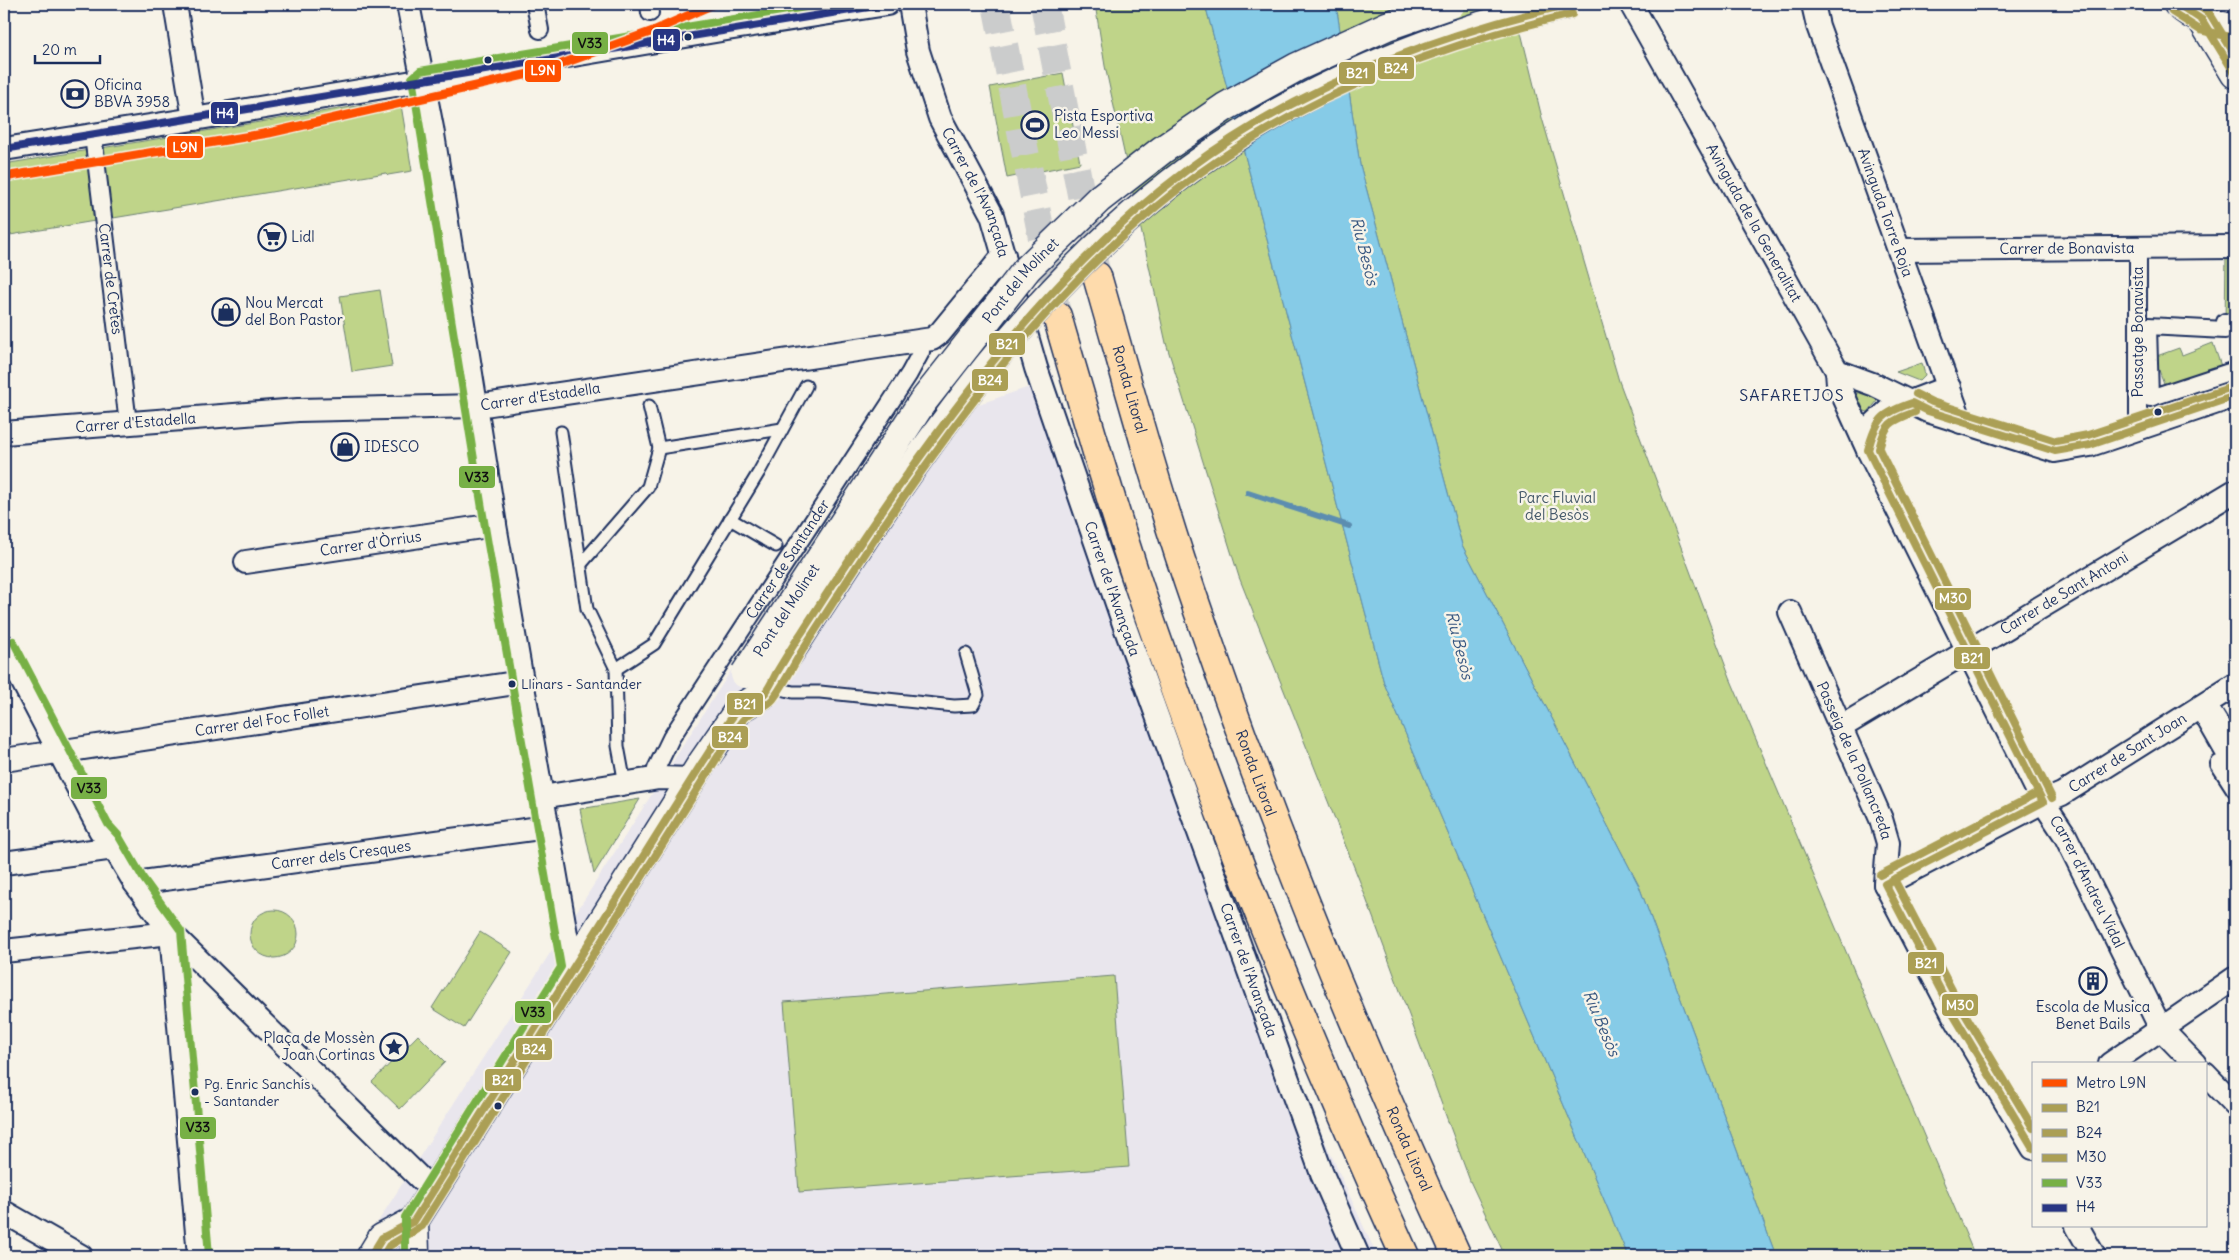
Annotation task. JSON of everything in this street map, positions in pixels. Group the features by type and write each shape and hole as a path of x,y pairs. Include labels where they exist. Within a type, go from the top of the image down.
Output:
{"highway":[{"name":"Ronda Litoral","path":"1097,276 1150,460 1188,579 1248,752 1312,923 1457,1256"},
{"path":"1057,316 1103,472 1151,623 1253,903 1308,1038 1405,1256"}],"street":[{"path":"175,4 194,119"},
{"path":"408,4 432,128 495,525 572,969"},
{"path":"536,4 540,30"},
{"path":"4,149 194,119 687,35 887,4"},
{"name":"Carrer de l'Avançada","path":"910,4 918,51 940,118 992,215 1036,368 1099,551 1322,1174 1358,1256"},
{"name":"Pont del Molinet","path":"740,708 740,681 921,404 1027,268 1098,199 1162,150 1225,107 1297,67 1387,26 1451,4"},
{"name":"Pont del Molinet","path":"697,771 740,708 764,694 890,498 967,392 1023,324 1099,244 1163,188 1240,135 1306,98 1398,55 1480,26 1570,4"},
{"name":"Avinguda de la Generalitat","path":"1631,4 1837,371"},
{"name":"Avinguda Torre Roja","path":"1813,4 1818,26 1961,422"},
{"path":"2178,4 2202,20 2235,28"},
{"path":"2202,20 2235,74"},
{"name":"Carrer de Cretes","path":"93,135 128,423"},
{"name":"Carrer de Bonavista","path":"1899,250 2235,247"},
{"name":"Passatge Bonavista","path":"2138,248 2138,416"},
{"name":"Carrer d'Estadella","path":"4,433 298,410 477,406 932,339 940,332 1004,255"},
{"path":"2235,325 2225,322 2225,330 2148,326 2150,398 2235,370"},
{"name":"Carrer de Santander","path":"656,769 671,738 909,374 921,352"},
{"path":"1837,371 1875,385 1928,411 2055,451 2090,445 2235,396"},
{"name":"Carrer d'Andreu Vidal","path":"1837,371 1838,384 1868,450 2043,802 2065,835 2161,1029 2193,1062"},
{"path":"1868,450 1874,424 1889,410 1912,403 1949,387"},
{"name":"Carrer de Sant Antoni","path":"1841,727 2235,492"},
{"name":"Carrer d'Òrrius","path":"246,562 495,525"},
{"name":"Passeig de la Pollancreda","path":"1790,612 1881,819 1888,843 1885,884"},
{"path":"4,646 100,830 171,933 433,1191"},
{"name":"Carrer del Foc Follet","path":"4,760 522,682"},
{"name":"Carrer de Sant Joan","path":"1885,884 2062,794 2235,685"},
{"path":"2235,747 2212,712 2204,718 2235,772"},
{"path":"2189,715 2235,789"},
{"path":"542,797 672,777 697,771"},
{"path":"371,1256 382,1238 414,1221 697,771"},
{"name":"Carrer dels Cresques","path":"135,883 547,827"},
{"path":"4,863 114,848"},
{"path":"1885,884 1953,1014 2026,1122 2032,1144"},
{"path":"4,951 171,933"},
{"path":"171,933 199,1256"},
{"path":"2113,1062 2235,978"},
{"path":"2206,1075 2235,1104"},
{"path":"4,1212 81,1256"},
{"path":"414,1221 416,1255"},
{"path":"2078,1228 2094,1256"}],"lane":[{"path":"616,669 654,644 730,519 806,386"},
{"path":"580,564 648,487 659,448 649,406"},
{"path":"659,448 782,429"},
{"path":"561,432 587,609 616,669 618,746 625,784"},
{"path":"730,519 776,546"},
{"path":"768,686 793,692 820,692 946,706 973,705 978,695 966,654"}],"shaded area":[{"path":"1041,383 1228,927 1377,1256 356,1256 880,438"}],"green space":[{"path":"1095,4 1205,4 1384,683 1628,1256 1505,1256 1470,1181 1360,882 1239,577 1166,343 1105,66"},
{"name":"Parc Fluvial del Besòs","path":"1336,4 1514,4 1542,118 1619,381 1730,678 1975,1256 1776,1256 1639,886 1462,545 1360,165"},
{"name":"Pista Esportiva Leo Messi","path":"1063,73 1080,163 1007,178 990,87"},
{"path":"400,99 412,171 388,175 386,173 4,236 4,164"},
{"path":"2226,255 2235,256 2235,325 2225,322"},
{"path":"380,290 392,366 352,372 340,296"},
{"path":"2213,343 2221,366 2165,386 2154,357 2179,348 2182,355"},
{"path":"1922,363 1925,375 1919,381 1896,372"},
{"path":"1855,385 1878,396 1878,400 1868,412 1864,411 1860,406"},
{"path":"640,799 594,874 580,809"},
{"path":"274,910 283,912 291,917 296,925 298,934 296,943 291,951 283,956 274,958 265,956 257,951 252,943 250,934 252,925 257,917 265,912"},
{"path":"480,932 512,952 464,1028 432,1008"},
{"path":"1114,976 1129,1167 799,1192 784,1002"},
{"path":"418,1035 445,1062 400,1109 372,1082"}],"water":[{"name":"Riu Besòs","path":"1205,4 1336,4 1360,165 1462,545 1639,886 1776,1256 1628,1256 1384,683"}],"waterway":[{"path":"1248,493 1349,526"}],"tunnel":[{"path":"996,4 1057,314"},
{"path":"1044,4 1096,272"}],"metro line":[{"name":"L9N","path":"4,177 269,133 542,71 653,31 714,4"}],"transit line":[{"name":"V33","path":"405,1250 405,1217 561,967 485,527 412,78 420,71 824,4"},
{"name":"H4","path":"4,149 887,4"},
{"name":"B21","path":"371,1256 382,1238 414,1221 734,714 767,691 792,647 851,556 933,439 998,355 1069,275 1146,202 1188,169 1231,139 1322,88 1370,67 1469,31 1570,4"},
{"name":"B21","path":"2178,4 2202,20 2235,74"},
{"name":"M30","path":"2196,4 2210,14 2235,55"},
{"name":"B24","path":"2172,12 2200,30 2234,38"},
{"name":"B24","path":"383,1256 389,1246 422,1226 733,733 748,715 768,704 773,699 866,553 935,452 1006,360 1084,273 1126,233 1171,195 1217,161 1300,111 1343,90 1433,54 1479,39 1572,14"},
{"name":"M30","path":"1916,394 1932,402 2056,441 2088,435 2232,387"},
{"name":"B21","path":"2032,1146 1953,1014 1885,884 2043,802 1868,450 1874,431 1882,419 1894,410 1912,403 1928,411 2055,451 2090,445 2235,396"},
{"name":"M30","path":"1915,412 1890,424 1881,440 1879,449 2052,798"},
{"name":"V33","path":"13,641 108,824 118,835 143,878 181,931 209,1255"},
{"name":"M30","path":"1880,875 2038,793"},
{"name":"M30","path":"1894,879 1962,1009 2032,1126"}],"place":[{"name":"Oficina BBVA 3958","path":"75,94"},
{"name":"Pista Esportiva Leo Messi","path":"1035,125"},
{"name":"Lidl","path":"272,237"},
{"name":"Nou Mercat del Bon Pastor","path":"226,312"},
{"name":"IDESCO","path":"345,447"},
{"name":"Llinars - Santander","path":"512,684"},
{"name":"Escola de Musica Benet Bails","path":"2093,981"},
{"name":"Plaça de Mossèn Joan Cortinas","path":"394,1047"},
{"name":"Pg. Enric Sanchís - Santander","path":"195,1092"}],"district":[{"name":"SAFARETJOS","path":"1792,395"}]}
